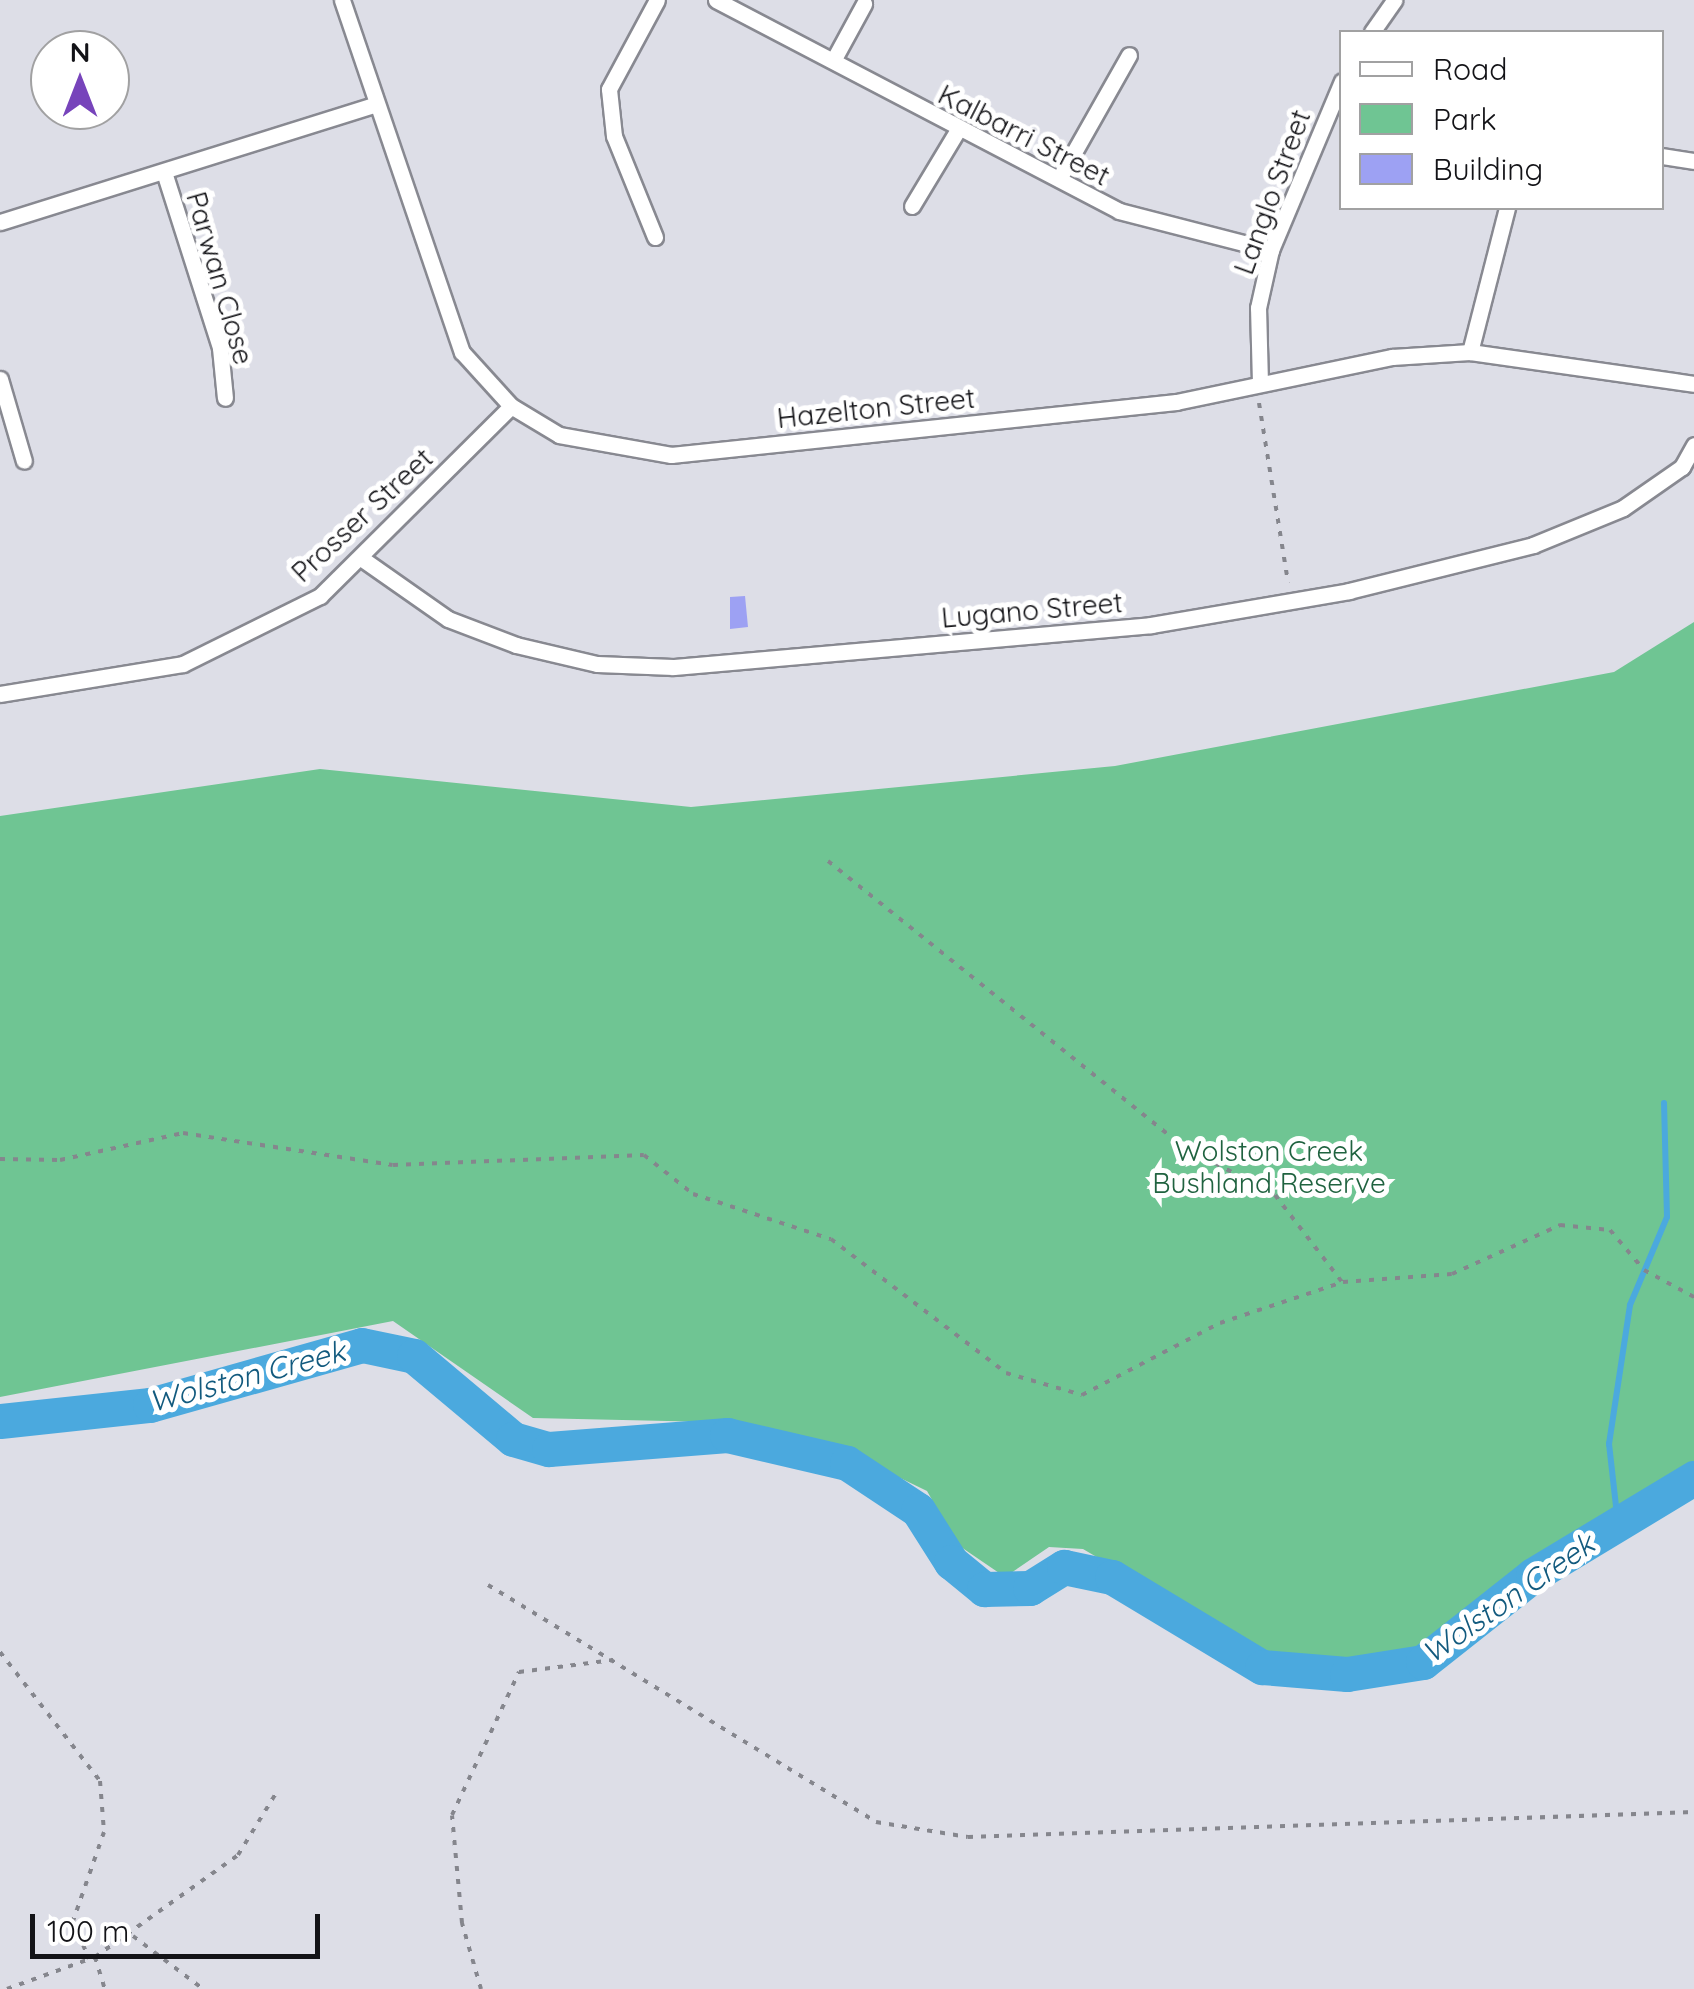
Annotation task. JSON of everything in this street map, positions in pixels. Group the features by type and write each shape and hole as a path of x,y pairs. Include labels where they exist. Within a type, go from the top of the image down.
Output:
{"street":[{"name":"Hazelton Street","path":"342,0 439,305 462,352 512,406 559,434 671,455 1176,402 1260,383 1470,352 1694,384"},
{"path":"655,237 614,136 608,89 658,0"},
{"name":"Kalbarri Street","path":"716,0 834,59 956,133 1175,231 1271,250"},
{"path":"1373,30 1394,0"},
{"path":"834,59 864,4"},
{"path":"1060,177 1129,55"},
{"name":"Langlo Street","path":"1260,383 1258,308 1271,250 1339,88"},
{"path":"0,222 374,105"},
{"path":"912,206 956,133"},
{"path":"1664,156 1694,161"},
{"name":"Parwan Close","path":"164,172 220,348 225,398"},
{"path":"1470,352 1506,210"},
{"path":"0,379 24,460"},
{"name":"Prosser Street","path":"0,694 183,664 320,596 512,406"},
{"name":"Lugano Street","path":"361,558 448,619 597,664 673,667 1151,625 1285,602 1533,545 1623,508 1682,467 1694,445"}],"path":[{"path":"1260,383 1292,578 1285,602"},
{"path":"828,861 1181,1144 1275,1195 1342,1282"},
{"path":"0,1159 60,1160 183,1133 393,1165 644,1156 693,1194 830,1239 1006,1372 1082,1395 1220,1323 1342,1282 1452,1274 1588,1221 1624,1240 1668,1287 1694,1297"},
{"path":"488,1584 876,1822 968,1837 1694,1812"},
{"path":"0,1652 100,1781 104,1832 73,1921 105,1989"},
{"path":"482,1989 462,1923 452,1816 519,1672 614,1660"},
{"path":"7,1989 92,1958 132,1936 238,1856 278,1790"},
{"path":"132,1936 203,1989"}],"green space":[{"name":"Wolston Creek Bushland Reserve","path":"1694,622 1694,1467 1527,1564 1420,1647 1345,1663 1266,1656 1083,1549 1049,1547 1005,1577 958,1545 927,1491 857,1457 712,1422 533,1418 393,1321 0,1397 0,816 320,769 691,807 1115,766 1614,672"}],"building":[{"path":"745,596 748,627 730,629 730,597"}],"waterway":[{"path":"1618,1524 1609,1444 1630,1305 1667,1217 1664,1103"},
{"name":"Wolston Creek","path":"0,1421 150,1405 362,1345 414,1356 513,1439 549,1449 727,1435 847,1463 918,1510 951,1562 984,1589 1030,1588 1064,1567 1112,1577 1262,1667 1347,1674 1423,1662 1533,1575 1694,1478"}]}
